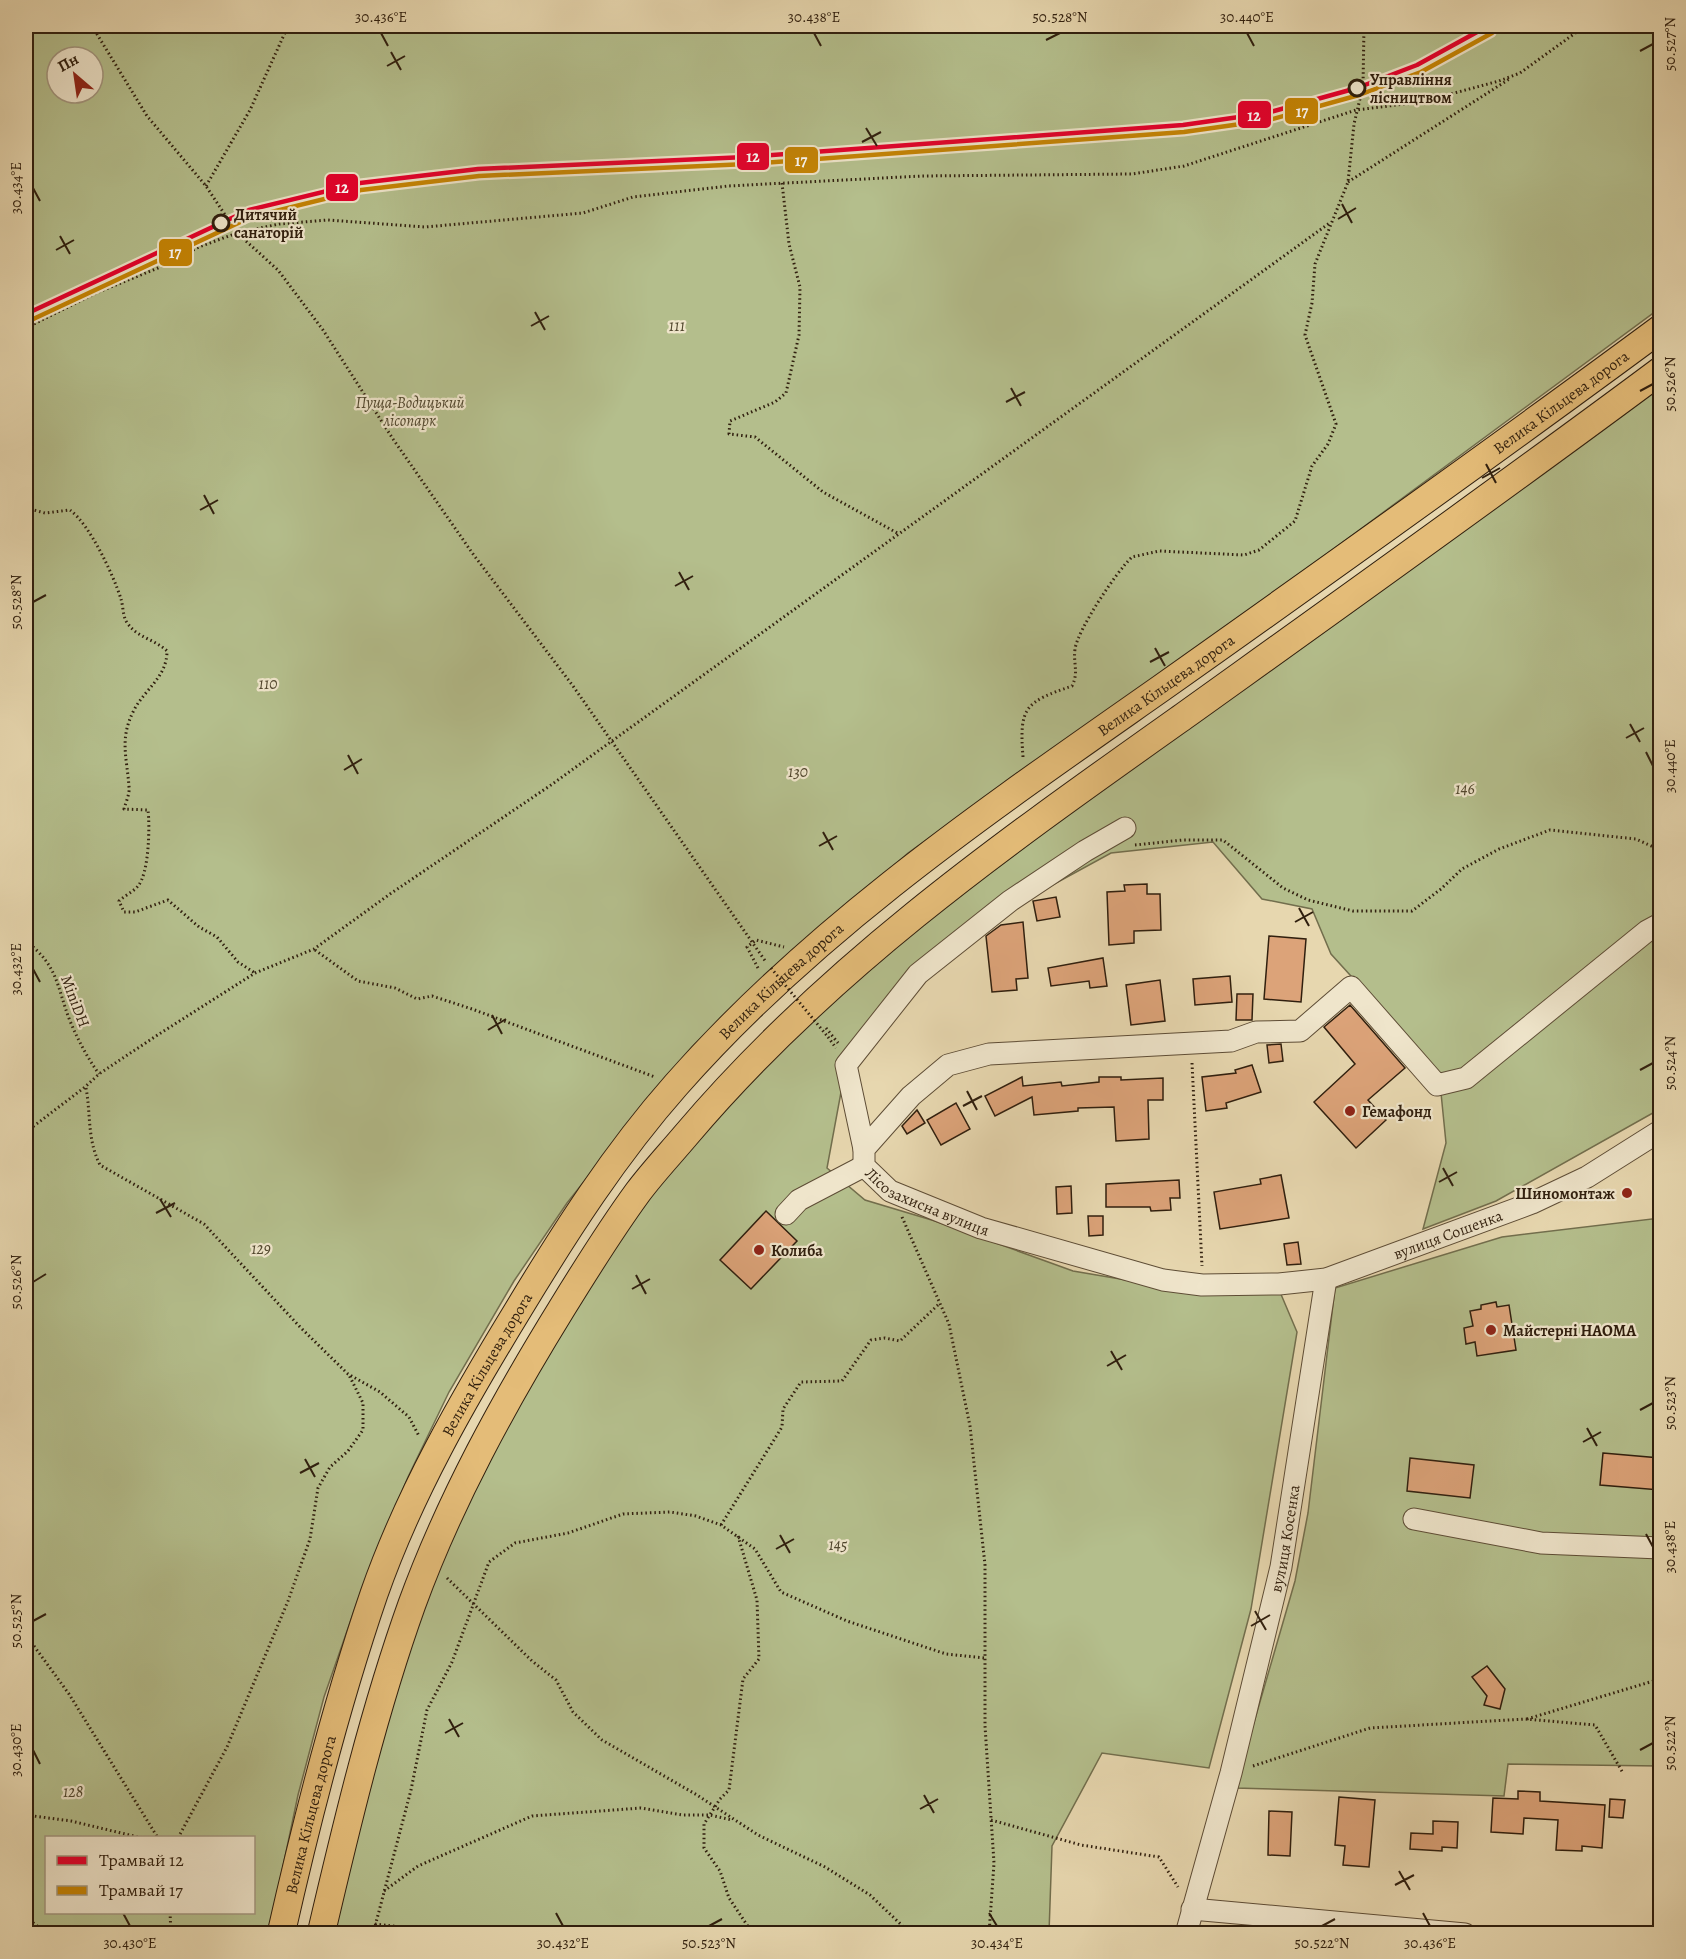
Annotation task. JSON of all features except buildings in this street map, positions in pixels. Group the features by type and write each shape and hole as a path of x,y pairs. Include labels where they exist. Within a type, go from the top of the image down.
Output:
{"main road":[{"name":"Велика Кільцева дорога","path":"281,1934 336,1716 376,1590 428,1469 480,1370 550,1257 609,1170 677,1084 764,995 852,915 964,827 1470,469 1660,329"},
{"name":"Велика Кільцева дорога","path":"321,1934 374,1728 412,1603 462,1486 513,1387 581,1278 639,1191 692,1127 731,1083 791,1024 879,944 987,856 1491,496 1660,371"}],"street":[{"path":"786,1214 799,1200 864,1157 846,1065 918,974 1010,902 1085,851 1129,837"},
{"name":"Лісозахисна вулиця","path":"1326,1279 1279,1284 1202,1285 1163,1280 981,1228 890,1191 864,1157 911,1096 948,1065 989,1054 1232,1041 1256,1032 1300,1031 1351,987 1437,1085 1466,1078 1647,931 1660,924"},
{"name":"вулиця Сошенка","path":"1326,1279 1532,1203 1587,1178 1660,1131"},
{"name":"вулиця Косенка","path":"1186,1934 1231,1773 1281,1567 1326,1279"},
{"path":"1414,1519 1541,1543 1660,1548"},
{"path":"1192,1910 1465,1934"}],"path":[{"path":"92,26 147,116 206,186 237,233 278,270 322,330 393,440 473,554 573,686 752,942 828,1037 835,1042 826,1028"},
{"path":"206,186 250,110 288,26"},
{"path":"1023,761 1023,720 1028,706 1048,694 1072,686 1078,675 1075,649 1083,631 1109,585 1132,557 1159,551 1244,555 1266,545 1295,521 1312,466 1328,444 1336,423 1305,335 1312,303 1315,264 1348,182 1356,110 1363,86 1364,26"},
{"path":"1348,182 1520,73 1585,26"},
{"path":"26,328 96,293 158,268 199,247 237,233 279,224 328,220 425,227 583,213 633,197 782,183 834,183 922,176 1132,174 1184,166 1356,110 1420,102 1485,86 1520,73"},
{"path":"782,183 789,244 800,287 799,335 786,393 775,402 730,421 729,434 755,437 823,492 898,534"},
{"path":"26,1132 99,1074 255,973 314,949 611,741 1331,222"},
{"path":"26,508 45,513 70,510 81,518 110,573 121,599 126,621 140,636 160,644 167,651 167,661 161,675 142,697 133,712 124,745 130,789 124,809 148,810 149,822 143,873 138,886 119,901 124,912 135,912 168,900 199,927 217,936 238,962 255,973"},
{"path":"1129,837 1222,840 1283,888 1308,900 1353,910 1412,911 1442,889 1462,869 1499,849 1550,830 1636,839 1660,850"},
{"path":"760,973 747,947 752,942 756,940 789,949"},
{"name":"MiniDH","path":"26,941 46,961 60,983 69,1019 84,1051 99,1074"},
{"path":"314,949 358,981 395,988 417,999 432,996 677,1084"},
{"path":"1191,1043 1202,1285"},
{"path":"85,1087 90,1138 100,1164 204,1224 301,1328 348,1374 380,1392 409,1417 424,1444 428,1469"},
{"path":"890,1191 949,1324 970,1426 985,1565 986,1726 994,1863 989,1934"},
{"path":"721,1525 782,1427 783,1409 801,1382 842,1381 871,1340 885,1338 900,1341 940,1303"},
{"path":"179,1836 227,1747 288,1601 310,1539 318,1488 330,1467 348,1451 363,1430 363,1403 348,1374"},
{"path":"373,1934 382,1892 411,1790 427,1710 452,1662 473,1600 489,1562 515,1543 568,1533 623,1514 670,1512 696,1516 721,1525 755,1549 781,1592 847,1621 946,1654 985,1658"},
{"path":"737,1536 758,1600 759,1659 742,1679 729,1790 704,1824 704,1848 720,1871 729,1898 750,1925 753,1934"},
{"path":"447,1578 473,1600 498,1629 556,1680 573,1712 602,1740 737,1822 843,1878 870,1895 911,1934"},
{"path":"26,1635 69,1694 157,1836"},
{"path":"1525,1719 1660,1679"},
{"path":"1231,1773 1370,1728 1525,1719 1595,1725 1623,1773"},
{"path":"382,1892 418,1866 532,1816 641,1809 683,1815 710,1815 737,1822"},
{"path":"26,1815 71,1821 134,1836"},
{"path":"991,1820 1081,1845 1159,1857 1192,1910"},
{"path":"170,1914 171,1934"},
{"path":"26,1917 47,1934"},
{"path":"375,1924 462,1934"}],"green space":[{"path":"26,26 1660,26 1660,308 1316,562 908,853 811,938 614,1144 567,1203 514,1281 449,1392 408,1477 361,1591 324,1697 298,1795 269,1933 26,1934"},
{"name":"145","path":"1660,371 1660,1109 1496,1201 1423,1229 1446,1143 1439,1073 1331,954 1312,909 1262,899 1213,842 1111,853 1003,912 932,974 846,1065 827,1168 865,1200 935,1221 1073,1271 1203,1293 1280,1292 1297,1332 1251,1609 1209,1768 1102,1753 1052,1846 1049,1933 321,1934 340,1853 462,1486 639,1191 879,944"},
{"path":"1660,1218 1660,1766 1508,1764 1504,1796 1235,1788 1295,1581 1308,1513 1335,1288 1502,1237"}],"tram line":[{"name":"12","path":"26,314 249,210 360,183 478,169 746,157 1183,125 1267,113 1357,88 1417,65 1488,26"},
{"name":"17","path":"29,321 251,217 361,190 479,176 747,164 1184,132 1269,120 1359,95 1421,72 1492,33"}],"place":[{"name":"Управління лісництвом","path":"1357,88"},
{"name":"Дитячий санаторій","path":"221,223"},
{"name":"Гемафонд","path":"1350,1111"},
{"name":"Шиномонтаж","path":"1627,1193"},
{"name":"Колиба","path":"759,1250"},
{"name":"Майстерні НАОМА","path":"1491,1330"}],"park label":[{"name":"111","path":"677,325"},
{"name":"Пуща-Водицький лісопарк","path":"410,411"},
{"name":"110","path":"268,683"},
{"name":"130","path":"798,771"},
{"name":"146","path":"1465,788"},
{"name":"129","path":"261,1248"},
{"name":"128","path":"73,1791"}]}
